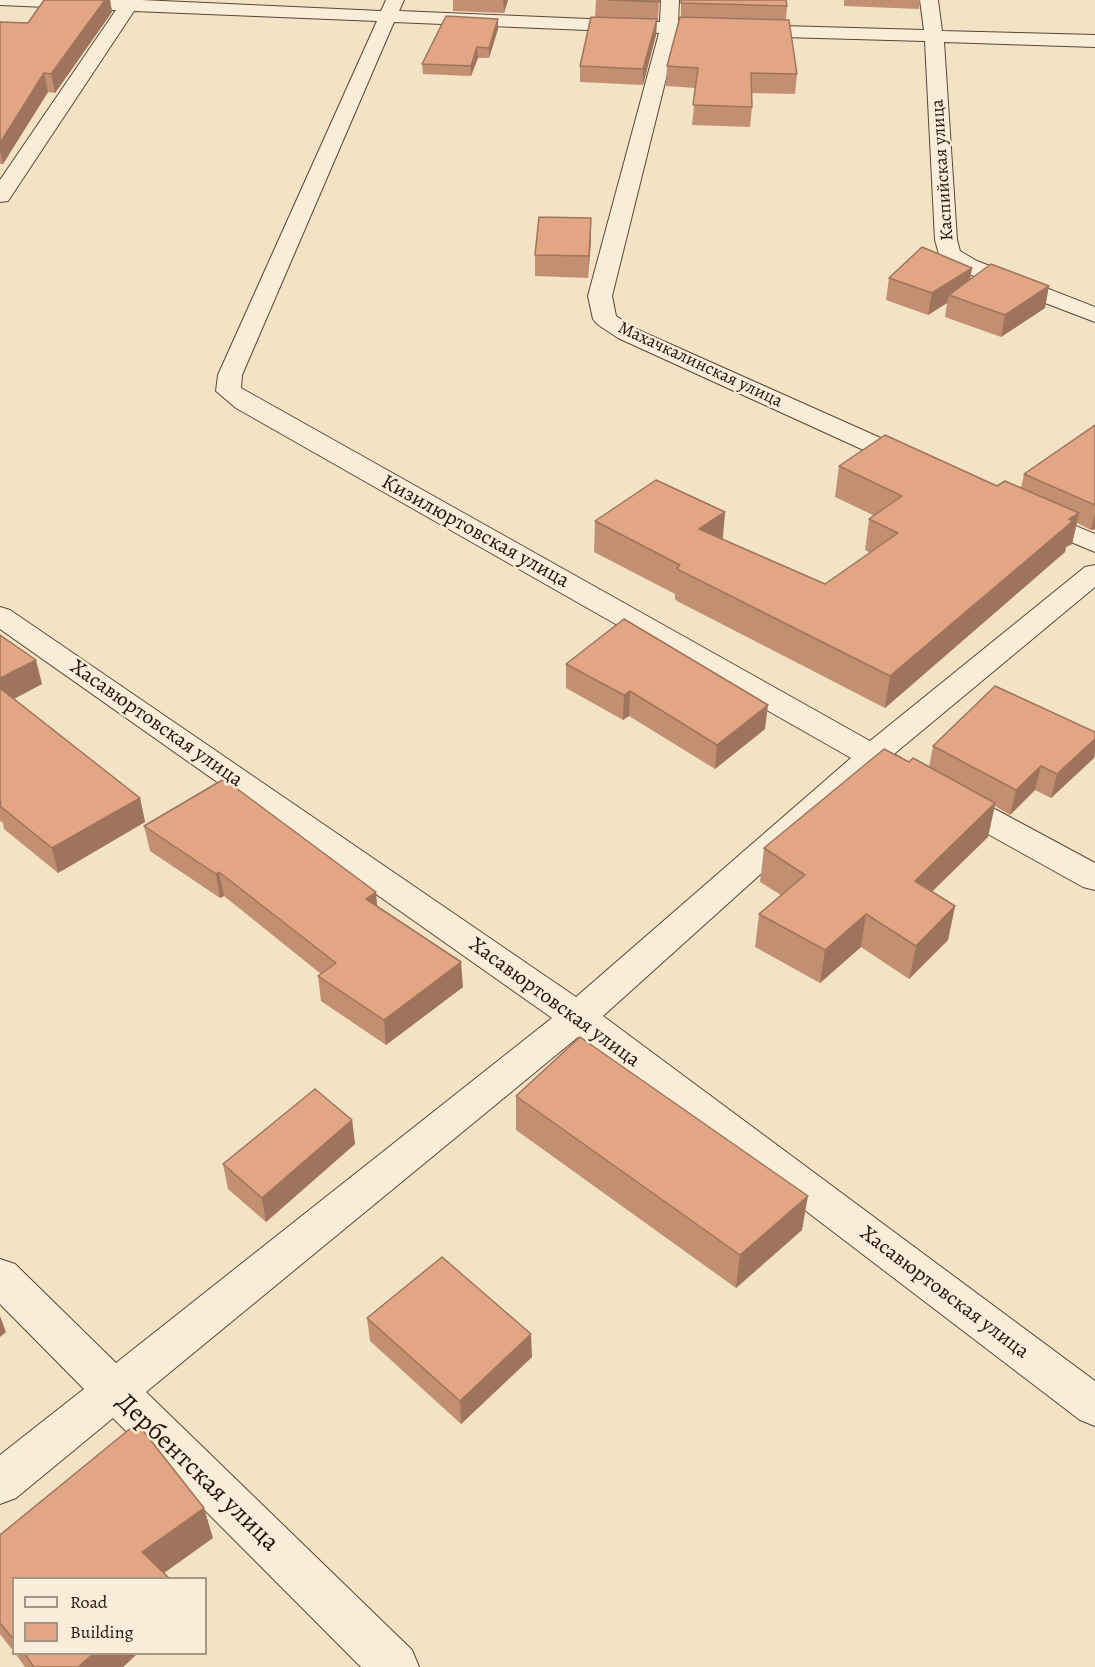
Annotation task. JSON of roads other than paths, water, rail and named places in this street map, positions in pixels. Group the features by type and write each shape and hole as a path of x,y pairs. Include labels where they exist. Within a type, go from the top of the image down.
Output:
{"street":[{"path":"0,0 392,8 669,28 1095,41"},
{"name":"Махачкалинская улица","path":"670,0 669,28 600,296 605,319 626,333 932,470"},
{"name":"Каспийская улица","path":"928,0 934,36 946,240 950,254 969,266 1095,315"},
{"path":"0,196 130,3"},
{"name":"Кизилюртовская улица","path":"392,8 230,375 228,391 245,403 872,756 1095,878"},
{"path":"1008,504 1095,544"},
{"path":"0,1483 578,1017 872,756 1095,573"},
{"name":"Хасавюртовская улица","path":"0,616 578,1017 1095,1406"},
{"name":"Дербентская улица","path":"0,1277 395,1667"}]}
